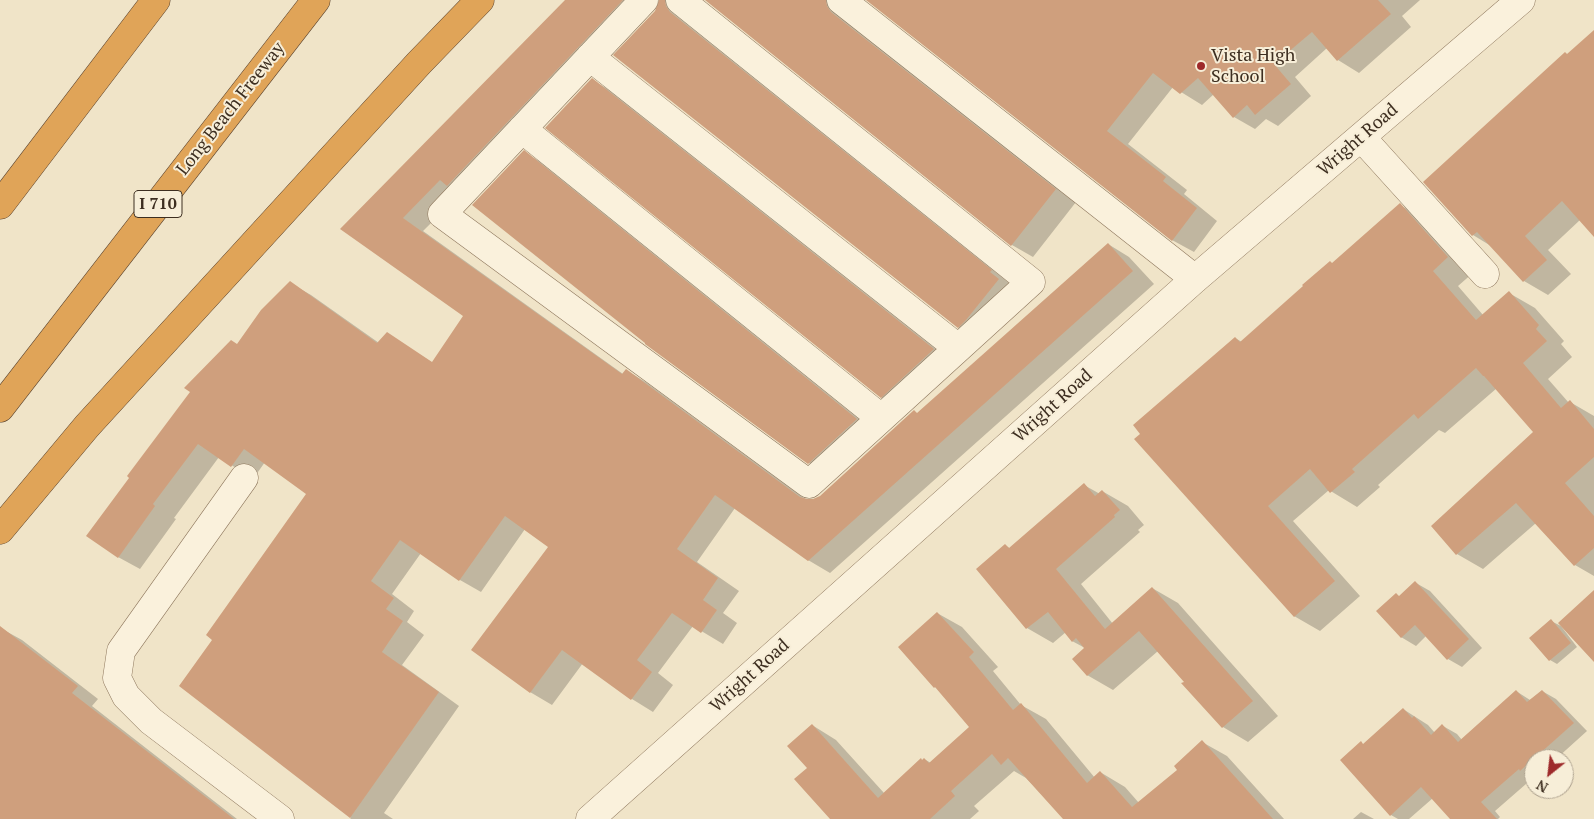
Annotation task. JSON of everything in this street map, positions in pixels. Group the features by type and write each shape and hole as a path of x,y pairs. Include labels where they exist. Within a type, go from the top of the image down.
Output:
{"highway":[{"path":"0,205 156,0"},
{"name":"Long Beach Freeway","path":"0,408 316,0"},
{"path":"0,530 87,426 480,0"}],"street":[{"path":"644,0 442,214 809,484 1031,282 680,0"},
{"path":"841,0 1195,280"},
{"name":"Wright Road","path":"590,819 1195,280 1521,0"},
{"path":"590,57 958,348"},
{"path":"522,129 881,418"},
{"path":"1361,137 1485,274"},
{"path":"244,478 121,651 117,678 126,696 151,721 280,819"}],"building":[{"path":"565,0 623,0 447,186 440,180 403,218 622,374 626,369 800,497 813,499 820,496 914,410 917,413 1108,243 1133,271 808,561 715,495 677,549 718,578 703,600 717,610 701,633 672,613 637,660 652,672 631,700 562,650 530,693 471,650 548,547 505,516 459,581 400,540 371,581 394,598 386,609 403,621 382,652 439,692 350,818 179,686 212,640 206,635 306,494 244,449 231,467 198,444 153,504 155,506 118,558 86,536 129,478 127,476 190,392 184,388 231,340 237,344 261,310 290,281 377,343 387,332 432,362 463,316 340,229"},
{"path":"659,0 665,0 670,12 992,270 990,272 999,279 958,328 613,55 655,11"},
{"path":"705,0 826,0 831,12 1056,189 1011,246"},
{"name":"Vista High School","path":"866,0 1378,0 1391,14 1337,61 1312,32 1274,64 1291,84 1255,115 1247,105 1233,118 1198,78 1180,94 1153,73 1107,131 1166,177 1163,181 1197,208 1172,241"},
{"path":"1594,30 1594,237 1562,201 1525,236 1547,260 1523,282 1477,232 1472,236 1423,182 1565,52 1567,54"},
{"path":"592,78 934,349 881,398 545,128"},
{"path":"524,150 857,419 808,464 645,344 472,205"},
{"path":"1400,203 1448,257 1433,271 1476,320 1509,291 1539,325 1536,329 1547,341 1523,363 1561,408 1570,400 1594,429 1594,457 1565,483 1594,516 1594,548 1574,566 1516,503 1456,555 1431,526 1533,432 1476,368 1418,419 1414,414 1352,469 1355,472 1330,493 1310,469 1268,506 1335,581 1294,617 1134,439 1140,434 1133,425 1235,337 1240,342 1302,285 1330,261 1332,263"},
{"path":"1084,483 1095,496 1102,490 1120,510 1114,515 1115,517 1056,569 1105,629 1152,587 1253,701 1222,728 1181,683 1184,682 1139,631 1087,676 1072,659 1084,648 1076,638 1072,642 1048,612 1026,629 976,569 1005,544 1009,548"},
{"path":"1415,581 1469,639 1447,660 1415,625 1401,638 1376,611 1396,593 1399,596"},
{"path":"1594,590 1594,662 1558,623"},
{"path":"937,612 974,652 969,657 1013,710 1021,703 1087,783 1100,771 1132,807 1177,770 1174,766 1202,740 1273,819 1063,819 1008,758 1001,765 992,754 951,791 955,796 930,819 830,819 794,779 807,768 787,746 812,724 878,798 921,758 922,760 924,758 929,763 969,727 898,647"},
{"path":"1551,619 1571,643 1549,661 1529,638"},
{"path":"0,626 78,686 72,693 234,819 0,819"},
{"path":"1516,690 1527,702 1542,690 1574,723 1545,749 1524,749 1524,767 1520,771 1519,769 1481,802 1497,819 1450,819 1421,787 1390,816 1340,760 1361,741 1363,744 1403,708 1412,718 1414,716 1431,735 1442,724 1458,742"}],"place":[{"name":"Vista High School","path":"1201,66"}]}
